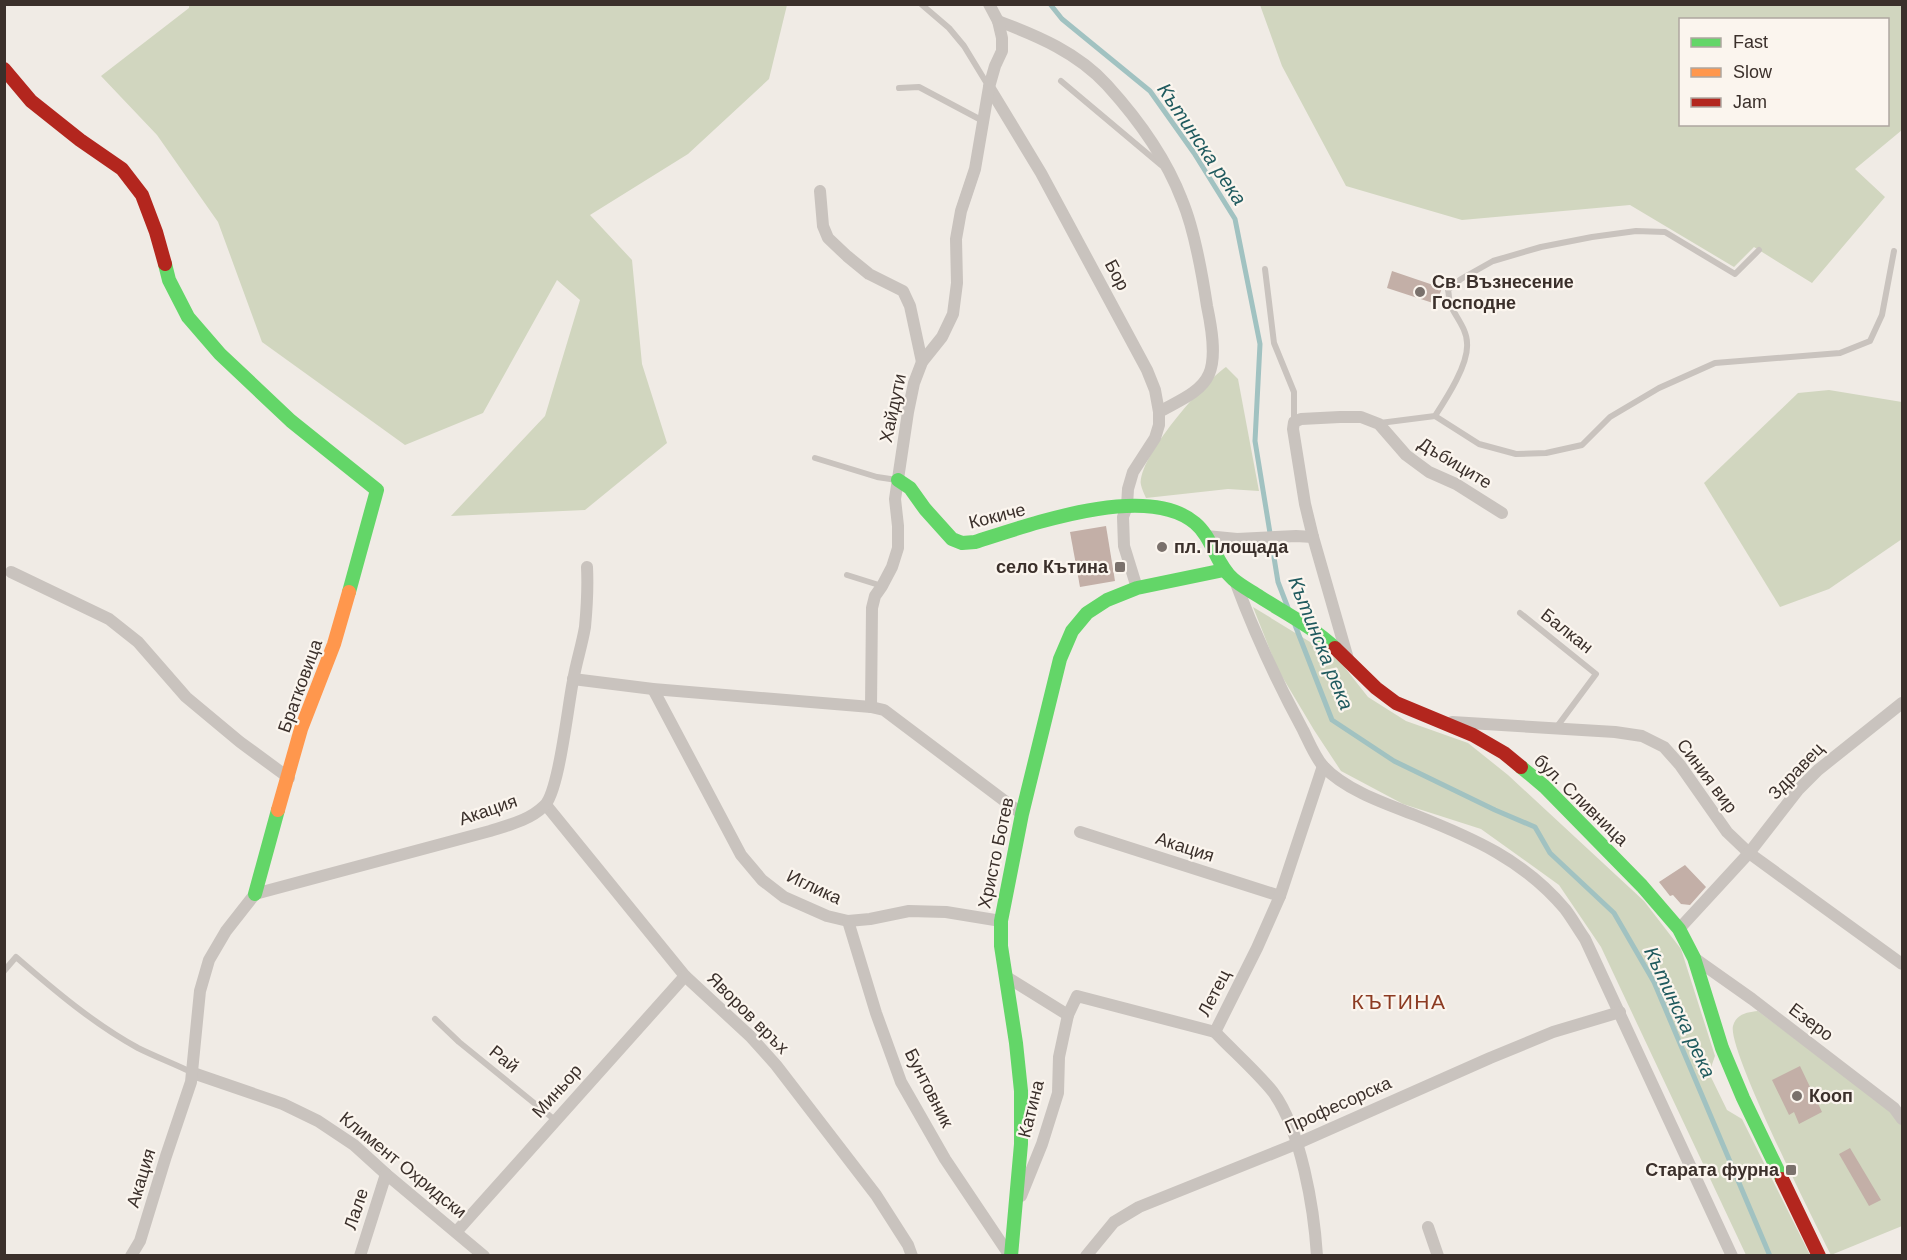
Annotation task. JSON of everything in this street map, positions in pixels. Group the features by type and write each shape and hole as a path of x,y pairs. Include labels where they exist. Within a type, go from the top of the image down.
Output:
{"street":[{"path":"989,4 998,21 1045,39 1075,57 1106,84 1143,130 1169,171 1183,201 1201,266 1210,325 1212,349 1210,373 1201,387 1159,412"},
{"name":"Хайдути","path":"871,707 872,608 875,596 892,567 898,548 895,499 908,412 914,383 922,362 942,337 953,314 957,283 956,239 961,211 975,169 989,87 1002,51 998,21"},
{"name":"Братковица","path":"4,69 31,101 80,140 122,169 142,195 174,289 188,317 220,354 291,421 377,490 334,644 302,729 255,894"},
{"name":"Бор","path":"989,87 1041,173 1147,370 1155,390 1159,425 1155,438 1133,472 1128,489 1127,506"},
{"path":"820,191 823,226 828,238 869,274 903,291 913,315 922,362"},
{"path":"1294,422 1300,419 1361,417 1379,423"},
{"name":"бул. Сливница","path":"1294,422 1293,429 1312,537 1349,661 1376,688 1396,703 1473,735 1504,753 1545,787 1608,849 1679,929 1695,957 1722,1048 1743,1098 1819,1256"},
{"name":"Дъбиците","path":"1379,423 1406,455 1429,472 1456,484 1502,513"},
{"name":"Кокиче","path":"898,480 910,488 952,539 962,543 975,542 1098,509 1127,506"},
{"path":"1137,588 1124,546 1123,517 1127,506 1154,507 1186,515 1206,536 1224,570 1235,581 1322,636 1349,661"},
{"path":"1206,536 1251,539 1312,537"},
{"name":"Акация","path":"131,1256 141,1241 193,1073 200,991 209,960 226,931 255,894 490,831 521,820 546,805 560,758 584,629 588,597 587,567"},
{"name":"Христо Ботев","path":"1011,1256 1021,1144 1021,1092 1001,946 1001,921 1022,814 1060,658 1072,631 1087,614 1107,600 1137,588 1224,570"},
{"path":"10,572 109,619 138,642 186,697 240,742 289,778"},
{"path":"1235,581 1250,620 1288,702 1323,766 1345,784 1381,802 1461,833 1503,855 1538,880 1566,910 1585,939 1732,1256"},
{"path":"573,680 884,710 1022,814"},
{"name":"Иглика","path":"653,689 741,855 762,879 784,897 827,916 848,921 870,920 909,911 946,912 1001,921"},
{"name":"Здравец","path":"1679,929 1749,853 1798,790 1818,770 1902,703"},
{"name":"Синия вир","path":"1439,721 1616,732 1642,736 1664,747 1680,765 1727,832 1749,853 1902,964"},
{"name":"Летец","path":"1317,1256 1311,1197 1284,1111 1272,1091 1215,1032 1280,896 1323,766"},
{"name":"Яворов връх","path":"546,805 685,976 750,1036 776,1065 876,1195 908,1245 912,1256"},
{"name":"Акация","path":"1080,832 1280,896"},
{"name":"Бунтовник","path":"848,921 876,1013 901,1082 945,1159 1011,1256"},
{"name":"Езеро","path":"1695,957 1898,1109 1902,1119"},
{"name":"Миньор","path":"457,1232 685,976"},
{"path":"1005,976 1068,1015 1077,996 1215,1032"},
{"name":"Професорска","path":"1086,1256 1114,1222 1139,1207 1296,1144 1553,1032 1620,1012"},
{"name":"Катина","path":"1016,1209 1042,1144 1058,1093 1059,1057 1068,1015"},
{"name":"Климент Охридски","path":"193,1073 283,1104 318,1121 354,1145 484,1256"},
{"name":"Лале","path":"360,1256 386,1174"},
{"path":"1428,1227 1438,1256"}],"lane":[{"path":"921,4 949,28 964,46 989,87"},
{"path":"1061,81 1169,171"},
{"path":"899,88 919,87 983,121"},
{"path":"1435,416 1452,391 1463,363 1467,342 1449,302 1448,290 1461,279 1493,261 1541,247 1636,231 1665,232 1735,274 1759,250"},
{"path":"1379,423 1435,416 1479,444 1516,454 1546,453 1582,445 1610,417 1659,388 1715,363 1840,352 1870,341 1882,315 1894,251"},
{"path":"1264,269 1274,342 1294,392 1294,422"},
{"path":"815,458 866,474 898,480"},
{"path":"847,575 882,586"},
{"name":"Балкан","path":"1520,613 1596,674 1556,728"},
{"path":"4,971 16,957 82,1011 130,1042 193,1073"},
{"name":"Рай","path":"435,1019 459,1042 555,1120"}],"green space":[{"path":"189,5 787,5 769,79 688,154 590,215 632,260 642,364 667,443 585,510 451,516 545,416 580,300 557,280 483,413 405,445 262,342 218,222 157,135 101,76 189,8"},
{"path":"1260,5 1902,5 1902,130 1855,169 1885,197 1812,283 1754,247 1734,267 1630,205 1462,220 1346,186 1282,66"},
{"path":"1226,367 1238,379 1259,491 1228,489 1146,498 1141,485 1143,473 1160,440 1188,404"},
{"path":"1829,390 1902,402 1902,539 1829,589 1780,607 1704,483 1798,393"},
{"path":"1253,607 1338,659 1368,697 1406,721 1468,743 1508,775 1644,901 1681,949 1715,1056 1709,1073 1727,1110 1742,1119 1810,1255 1746,1255 1601,947 1559,885 1481,829 1403,804 1341,771 1277,668"},
{"path":"1758,1011 1892,1112 1902,1126 1902,1226 1831,1255 1757,1100 1735,1041 1733,1026 1737,1019 1746,1013"}],"building":[{"name":"Св. Възнесение Господне","path":"1392,271 1442,288 1436,304 1387,288"},
{"path":"1106,526 1115,581 1080,587 1070,532"},
{"path":"1685,865 1706,887 1690,905 1681,904 1673,895 1670,896 1659,882"},
{"name":"Кооп","path":"1800,1066 1822,1112 1799,1124 1794,1112 1789,1115 1772,1080"},
{"path":"1850,1148 1881,1200 1869,1206 1839,1154"}],"waterway":[{"name":"Кътинска река","path":"1050,4 1062,19 1150,91 1194,153 1235,219 1260,344 1255,441 1278,582 1288,608"},
{"name":"Кътинска река","path":"1295,625 1332,720 1394,761 1535,827 1550,853 1614,913 1654,982 1770,1256"}],"traffic: fast":[{"path":"165,264 169,280 188,317 220,354 291,421 377,490 349,592"},
{"path":"898,480 910,488 952,539 962,543 975,542 1025,526 1087,511 1148,506 1174,511 1201,529 1222,566 1233,579 1308,627 1335,648"},
{"path":"1011,1256 1021,1144 1021,1091 1001,946 1001,921 1022,814 1060,659 1072,631 1087,613 1107,600 1137,588 1224,570"},
{"path":"1521,767 1545,787 1642,886 1679,929 1694,958 1722,1048 1782,1179"},
{"path":"255,894 278,810"}],"traffic: slow":[{"path":"278,810 301,729 334,644 349,592"}],"traffic: jam":[{"path":"4,69 31,101 80,140 122,169 142,195 165,264"},
{"path":"1335,648 1376,688 1396,703 1473,735 1504,753 1521,767"},
{"path":"1782,1179 1819,1256"}],"place":[{"name":"Св. Възнесение Господне","path":"1420,292"},
{"name":"пл. Площада","path":"1162,547"},
{"name":"село Кътина","path":"1120,567"},
{"name":"Кооп","path":"1797,1096"},
{"name":"Старата фурна","path":"1791,1170"}],"district":[{"name":"КЪТИНА","path":"1399,1002"}]}
